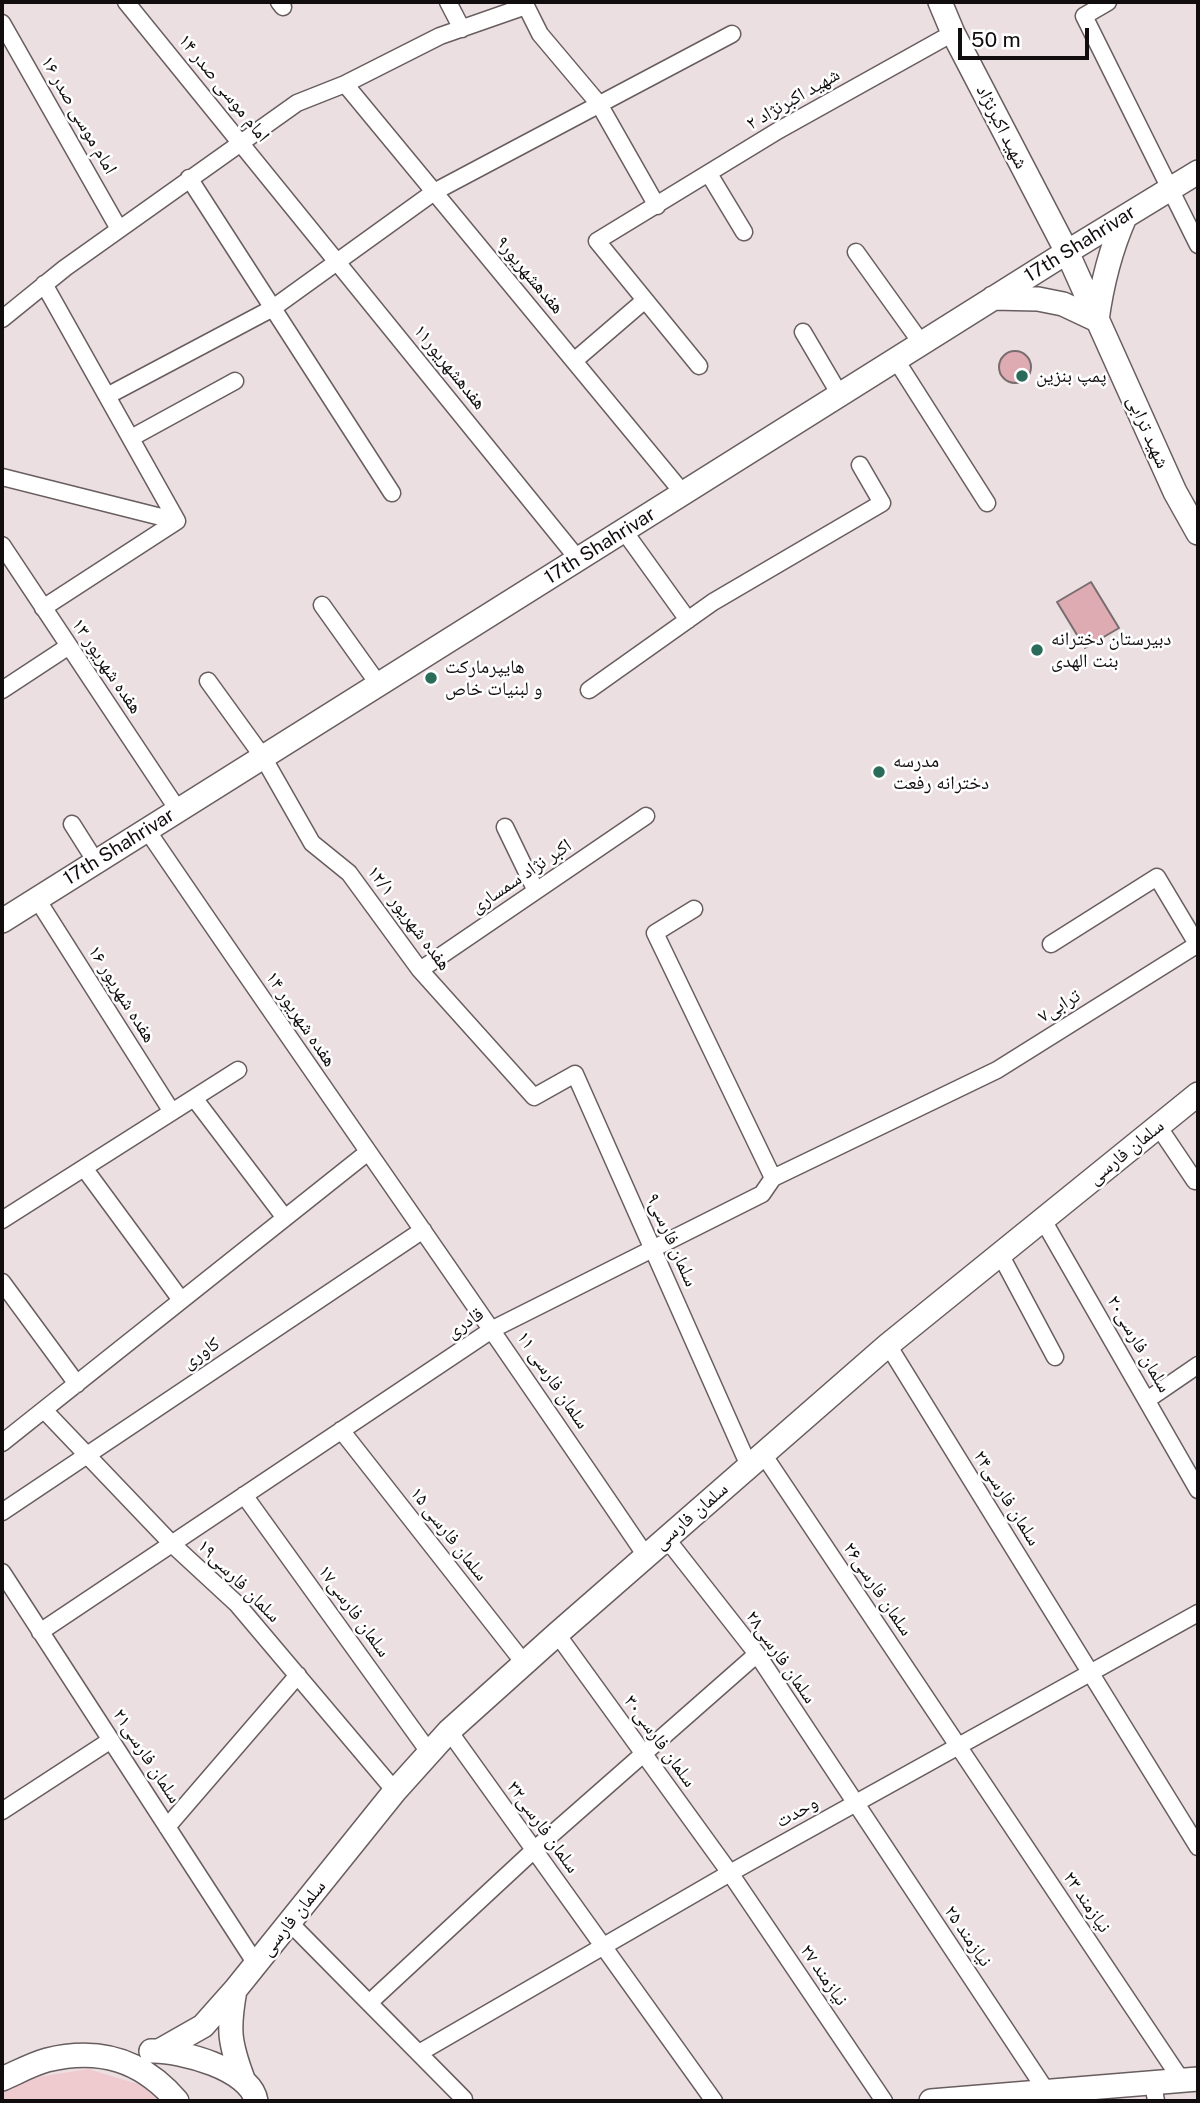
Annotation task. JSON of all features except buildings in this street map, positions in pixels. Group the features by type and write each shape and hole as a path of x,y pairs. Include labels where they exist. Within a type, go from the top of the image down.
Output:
{"street":[{"name":"امام موسی صدر ۱۴","path":"126,2 289,202"},
{"path":"448,2 462,29"},
{"name":"شهید اکبرنژاد","path":"941,2 953,33 1067,252"},
{"path":"1108,2 1084,16 1198,245"},
{"path":"2,319 44,284 119,229 298,103 345,84 440,36 524,4 540,34 599,104 657,206"},
{"name":"امام موسی صدر ۱۶","path":"2,23 119,229"},
{"name":"شهید اکبرنژاد ۲","path":"645,300 597,241 779,130 953,33"},
{"path":"107,396 273,308 434,192 732,34"},
{"name":"هفدهشهریور۹","path":"345,84 683,493"},
{"name":"17th Shahrivar","path":"2,921 1198,172"},
{"path":"709,174 744,232"},
{"path":"189,178 392,493"},
{"name":"هفدهشهریور۱۱","path":"289,202 578,559"},
{"path":"993,298 1038,299 1063,304 1097,320 1107,261 1125,217"},
{"path":"856,251 922,344"},
{"name":"شهید ترابی","path":"1067,252 1175,492 1198,533"},
{"path":"44,284 177,521"},
{"path":"574,361 645,300 699,366"},
{"path":"803,332 840,395"},
{"path":"896,360 987,503"},
{"path":"131,438 235,381"},
{"path":"589,690 713,602 882,503 860,465"},
{"path":"2,477 177,521"},
{"path":"43,608 177,521"},
{"path":"624,531 688,620"},
{"name":"هفده شهریور ۱۳","path":"2,545 178,810"},
{"path":"2,577 17,568"},
{"path":"322,605 379,685"},
{"path":"2,690 69,646"},
{"name":"هفده شهریور ۱۲/۱","path":"208,681 263,757 312,843 349,873 420,970 534,1097"},
{"name":"اکبر نژاد سمساری","path":"420,970 646,816"},
{"path":"72,824 96,862"},
{"path":"505,827 536,891"},
{"name":"هفده شهریور ۱۴","path":"148,830 423,1230"},
{"path":"1051,944 1157,877 1198,944"},
{"name":"هفده شهریور ۱۶","path":"37,899 172,1112"},
{"path":"694,909 654,933 773,1178"},
{"name":"ترابی۷","path":"938,1098 998,1070 1198,944"},
{"path":"2,1220 238,1070"},
{"name":"سلمان فارسی۹","path":"534,1097 575,1074 653,1249 756,1460"},
{"name":"سلمان فارسی","path":"159,2051 203,2026 395,1791 449,1731 888,1345 1198,1094"},
{"path":"194,1098 285,1218"},
{"name":"قادری","path":"40,1632 493,1329 762,1194 773,1178 938,1098"},
{"path":"1158,1126 1195,1181"},
{"path":"2,1443 368,1152"},
{"path":"84,1168 181,1300"},
{"name":"سلمان فارسی۲۰","path":"1043,1220 1198,1490"},
{"name":"سلمان فارسی ۱۱","path":"423,1230 646,1556"},
{"name":"کاوری","path":"2,1512 423,1230"},
{"path":"1000,1254 1055,1357"},
{"path":"2,1282 77,1384"},
{"name":"سلمان فارسی۲۴","path":"888,1345 1198,1847"},
{"path":"1147,1400 1198,1365"},
{"name":"سلمان فارسی۱۹","path":"44,1410 172,1544 237,1604 395,1791"},
{"name":"سلمان فارسی ۱۵","path":"341,1430 524,1663"},
{"name":"سلمان فارسی۲۶","path":"756,1460 958,1746"},
{"name":"سلمان فارسی۱۷","path":"244,1495 429,1752"},
{"name":"سلمان فارسی۲۸","path":"666,1538 757,1654 855,1804"},
{"name":"سلمان فارسی۲۱","path":"2,1572 256,1964"},
{"name":"وحدت","path":"418,2053 730,1873 1198,1613"},
{"name":"سلمان فارسی۳۰","path":"557,1634 730,1873"},
{"path":"369,2003 534,1850 757,1654"},
{"path":"167,1827 298,1675"},
{"name":"سلمان فارسی۳۲","path":"449,1731 714,2101"},
{"path":"2,1811 111,1740"},
{"name":"نیازمند ۲۳","path":"958,1746 1190,2080"},
{"name":"نیازمند ۲۵","path":"855,1804 1046,2092"},
{"name":"نیازمند ۲۷","path":"730,1873 884,2101"},
{"path":"289,1922 464,2099"},
{"path":"235,1990 230,2019 231,2048 254,2094"},
{"path":"2,2079 45,2060 93,2054 159,2051 193,2057 227,2070 254,2094"},
{"path":"93,2054 128,2062 161,2082 177,2101"},
{"path":"931,2101 1046,2092 1155,2092 1190,2080"}],"shaded area":[{"path":"88,2069 141,2085 159,2101 2,2101 2,2093 32,2078"}],"place":[{"name":"پمپ بنزین","path":"1022,376"},
{"name":"دبیرستان دخترانه بنت الهدی","path":"1037,650"},
{"name":"هایپرمارکت و لبنیات خاص","path":"431,678"},
{"name":"مدرسه دخترانه رفعت","path":"879,772"}]}
